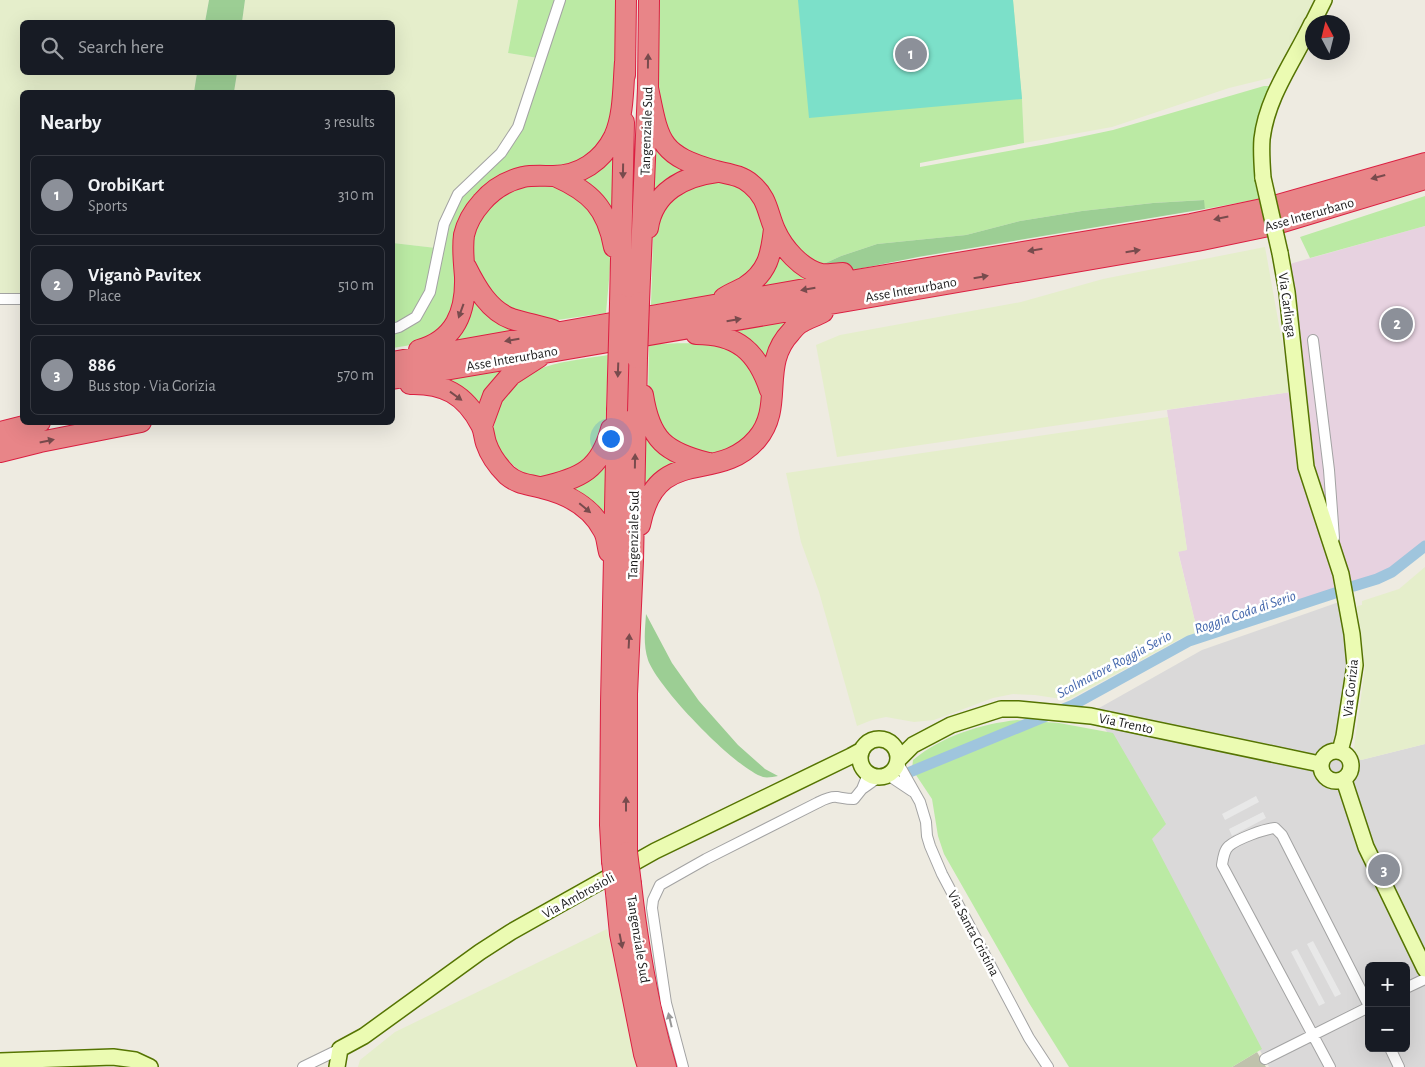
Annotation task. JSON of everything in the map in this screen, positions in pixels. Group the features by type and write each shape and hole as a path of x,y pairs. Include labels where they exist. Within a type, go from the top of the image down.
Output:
{"highway":[{"name":"Tangenziale Sud","path":"626,0 625,62 629,303 637,358 633,561 620,857 623,889 620,934 648,1067"},
{"name":"Tangenziale Sud","path":"620,857 610,825 610,731 617,411 629,303 648,88 649,0"},
{"path":"395,356 434,344 448,334 461,314 464,302 464,236 473,212 495,188 523,177 555,176 581,171 606,150 613,140 620,114 625,62"},
{"path":"648,88 656,129 667,148 684,161 741,178 750,183 758,190 769,208 774,229 790,253 800,263 810,270 822,274 844,273 856,280"},
{"name":"Asse Interurbano","path":"395,361 717,304 1191,224 1267,208 1425,163"},
{"path":"629,303 649,224 658,202 667,191 677,184 702,175 720,172"},
{"path":"555,176 579,187 603,211 612,236 629,303"},
{"name":"Asse Interurbano","path":"395,378 1197,241 1273,225 1425,179"},
{"path":"717,304 729,294 744,288 760,276 770,256 774,229"},
{"path":"464,263 477,289 500,312 509,318 560,332"},
{"path":"633,561 644,508 654,488 672,473 732,459 742,453 758,438 769,415 774,365 782,342 801,322 847,300"},
{"path":"652,335 711,334 732,340 741,345 754,357 764,375 772,396"},
{"path":"482,426 493,396 511,376 547,352"},
{"path":"637,358 644,400 652,428 659,440 670,450 687,458 708,464"},
{"path":"395,385 420,384 442,387 464,402 482,426 487,446 496,462 509,476 525,485 542,487 575,500 591,513 604,531 614,571"},
{"path":"542,487 569,481 598,460 608,441 617,411"},
{"path":"0,432 28,425"},
{"path":"0,452 126,425"},
{"name":"Tangenziale Sud","path":"623,889 637,931 647,992 666,1067"}],"street":[{"path":"395,328 416,317 430,292 444,224 458,194 501,153 518,127 560,0"},
{"name":"Via Carlinga","path":"1317,15 1324,0"},
{"name":"Via Carlinga","path":"1305,37 1280,81 1271,105 1263,136 1263,178 1288,292 1304,459 1346,594"},
{"path":"0,300 20,299"},
{"path":"1313,340 1329,478 1334,551"},
{"name":"Via Gorizia","path":"1340,751 1355,665 1346,594"},
{"name":"Via Trento","path":"898,761 913,745 933,733 951,725 1001,710 1048,711 1091,716 1320,764"},
{"name":"Via Trento","path":"890,743 903,738 933,733"},
{"path":"683,1067 666,1003 652,908 653,900 660,885 828,798 854,799 875,774 892,772 898,761 896,750 885,740 874,740 865,745 862,750 860,760 875,774"},
{"name":"Via Ambrosioli","path":"340,1049 364,1036 474,957 519,928 655,851 862,750"},
{"path":"1340,751 1349,759 1351,764 1348,776 1344,780 1332,782 1323,775 1320,764 1326,755 1340,751"},
{"name":"Via Santa Cristina","path":"898,761 924,811 927,836 942,874 1029,1038 1048,1067"},
{"path":"831,766 875,774 914,793"},
{"path":"1344,780 1366,847 1425,968"},
{"path":"1330,1067 1222,865 1228,846 1264,828 1274,828 1282,835 1365,999"},
{"path":"1410,986 1425,978"},
{"path":"1265,1059 1365,1009"},
{"path":"303,1067 340,1049"},
{"path":"337,1067 340,1049"},
{"path":"1392,1052 1399,1067"},
{"path":"0,1060 113,1057 134,1060 150,1067"}],"shaded area":[{"path":"0,0 209,0 205,20 20,20 20,75 197,75 194,90 20,90 20,294 0,294"},
{"path":"245,0 518,0 508,53 538,58 517,123 436,248 395,243 395,90 234,90 237,75 395,75 395,20 242,20"},
{"path":"798,0 1013,0 1022,99 809,118"},
{"path":"1013,0 1316,0 1309,15 1305,15 1305,23 1302,29 1274,77 1229,88 1112,127 1024,143"},
{"path":"1425,226 1425,544 1391,570 1348,586 1308,467 1286,265"},
{"path":"1265,247 1291,392 837,457 816,345 840,335 1021,302 1103,279"},
{"path":"1291,392 1299,469 1333,564 1339,588 1198,634 1178,551 1187,550 1167,410"},
{"path":"1168,417 1187,550 1178,552 1198,634 1180,639 1068,700 1013,694 993,698 934,720 914,722 886,717 857,726 819,592 801,542 786,473"},
{"path":"1425,567 1425,744 1361,760 1356,755 1354,748 1365,668 1357,606 1362,605 1362,601 1399,589"},
{"path":"1339,602 1349,666 1337,740 1361,760 1425,744 1425,1067 1269,1067 1146,841 1111,737 1092,712 1202,650"},
{"path":"1256,796 1259,802 1225,820 1222,814"},
{"path":"1263,812 1266,818 1232,836 1229,829"},
{"path":"607,929 640,1067 358,1067 360,1060 395,1032"},
{"path":"1313,941 1341,994 1335,997 1307,944"},
{"path":"1297,949 1325,1003 1319,1006 1291,952"},
{"path":"1257,1052 1266,1067 1232,1067"}],"green space":[{"path":"209,0 245,0 242,20 205,20"},
{"path":"518,0 557,0 538,58 508,53"},
{"path":"564,0 620,0 611,127 586,160 564,165 518,168 484,186 460,288 446,326 417,344 395,348 395,330 419,318 447,224 461,195 504,154"},
{"path":"657,0 1013,0 1024,143 920,163 920,167 1113,130 1269,86 1257,123 1256,134 1255,146 1259,181 1255,183 1259,199 1205,209 1203,200 1153,203 1082,211 1020,221 966,235 877,244 841,256 819,266 793,248 771,196 697,160 671,145 657,112"},
{"path":"197,75 237,75 234,90 194,90"},
{"path":"650,136 689,166 650,202"},
{"path":"615,145 615,220 570,176"},
{"path":"707,179 731,182 755,198 768,223 755,271 718,294 651,305 653,238 656,222 669,196"},
{"path":"540,182 576,193 605,232 611,257 606,313 550,321 511,313 478,276 473,258 473,241 479,222 488,207 512,189"},
{"path":"1425,196 1425,226 1310,258 1300,237"},
{"path":"1204,200 1205,209 918,257 853,270 819,266 841,256 877,244 966,235 1020,221 1082,211 1153,203"},
{"path":"395,243 436,248 428,291 415,316 395,326"},
{"path":"777,248 818,278 755,290"},
{"path":"470,291 530,330 447,342"},
{"path":"803,314 769,364 714,330"},
{"path":"688,343 719,345 731,349 739,355 755,376 761,394 760,413 753,430 747,437 736,446 711,459 670,441 648,401 649,344"},
{"path":"608,355 605,436 578,472 539,478 524,473 510,462 492,435 500,404 513,384 524,376 551,365"},
{"path":"519,366 481,416 430,381"},
{"path":"643,426 691,464 644,493"},
{"path":"610,452 608,527 563,490"},
{"path":"646,614 672,663 699,701 738,745 765,769 778,776 763,777 750,771 699,726 666,689 655,673 646,654"},
{"path":"1017,720 1059,723 1113,733 1166,824 1152,839 1262,1049 1232,1067 1069,1067 1029,1003 944,854 938,836 932,799 912,769 913,760 936,744 962,732"}],"waterway":[{"name":"Roggia Coda di Serio","path":"1354,586 1392,572 1425,546"},
{"name":"Scolmatore Roggia Serio","path":"910,772 1073,705 1189,641 1335,593"}],"place":[{"name":"OrobiKart","path":"911,54"},
{"name":"Viganò Pavitex","path":"1397,324"},
{"name":"886","path":"1384,870"}]}
